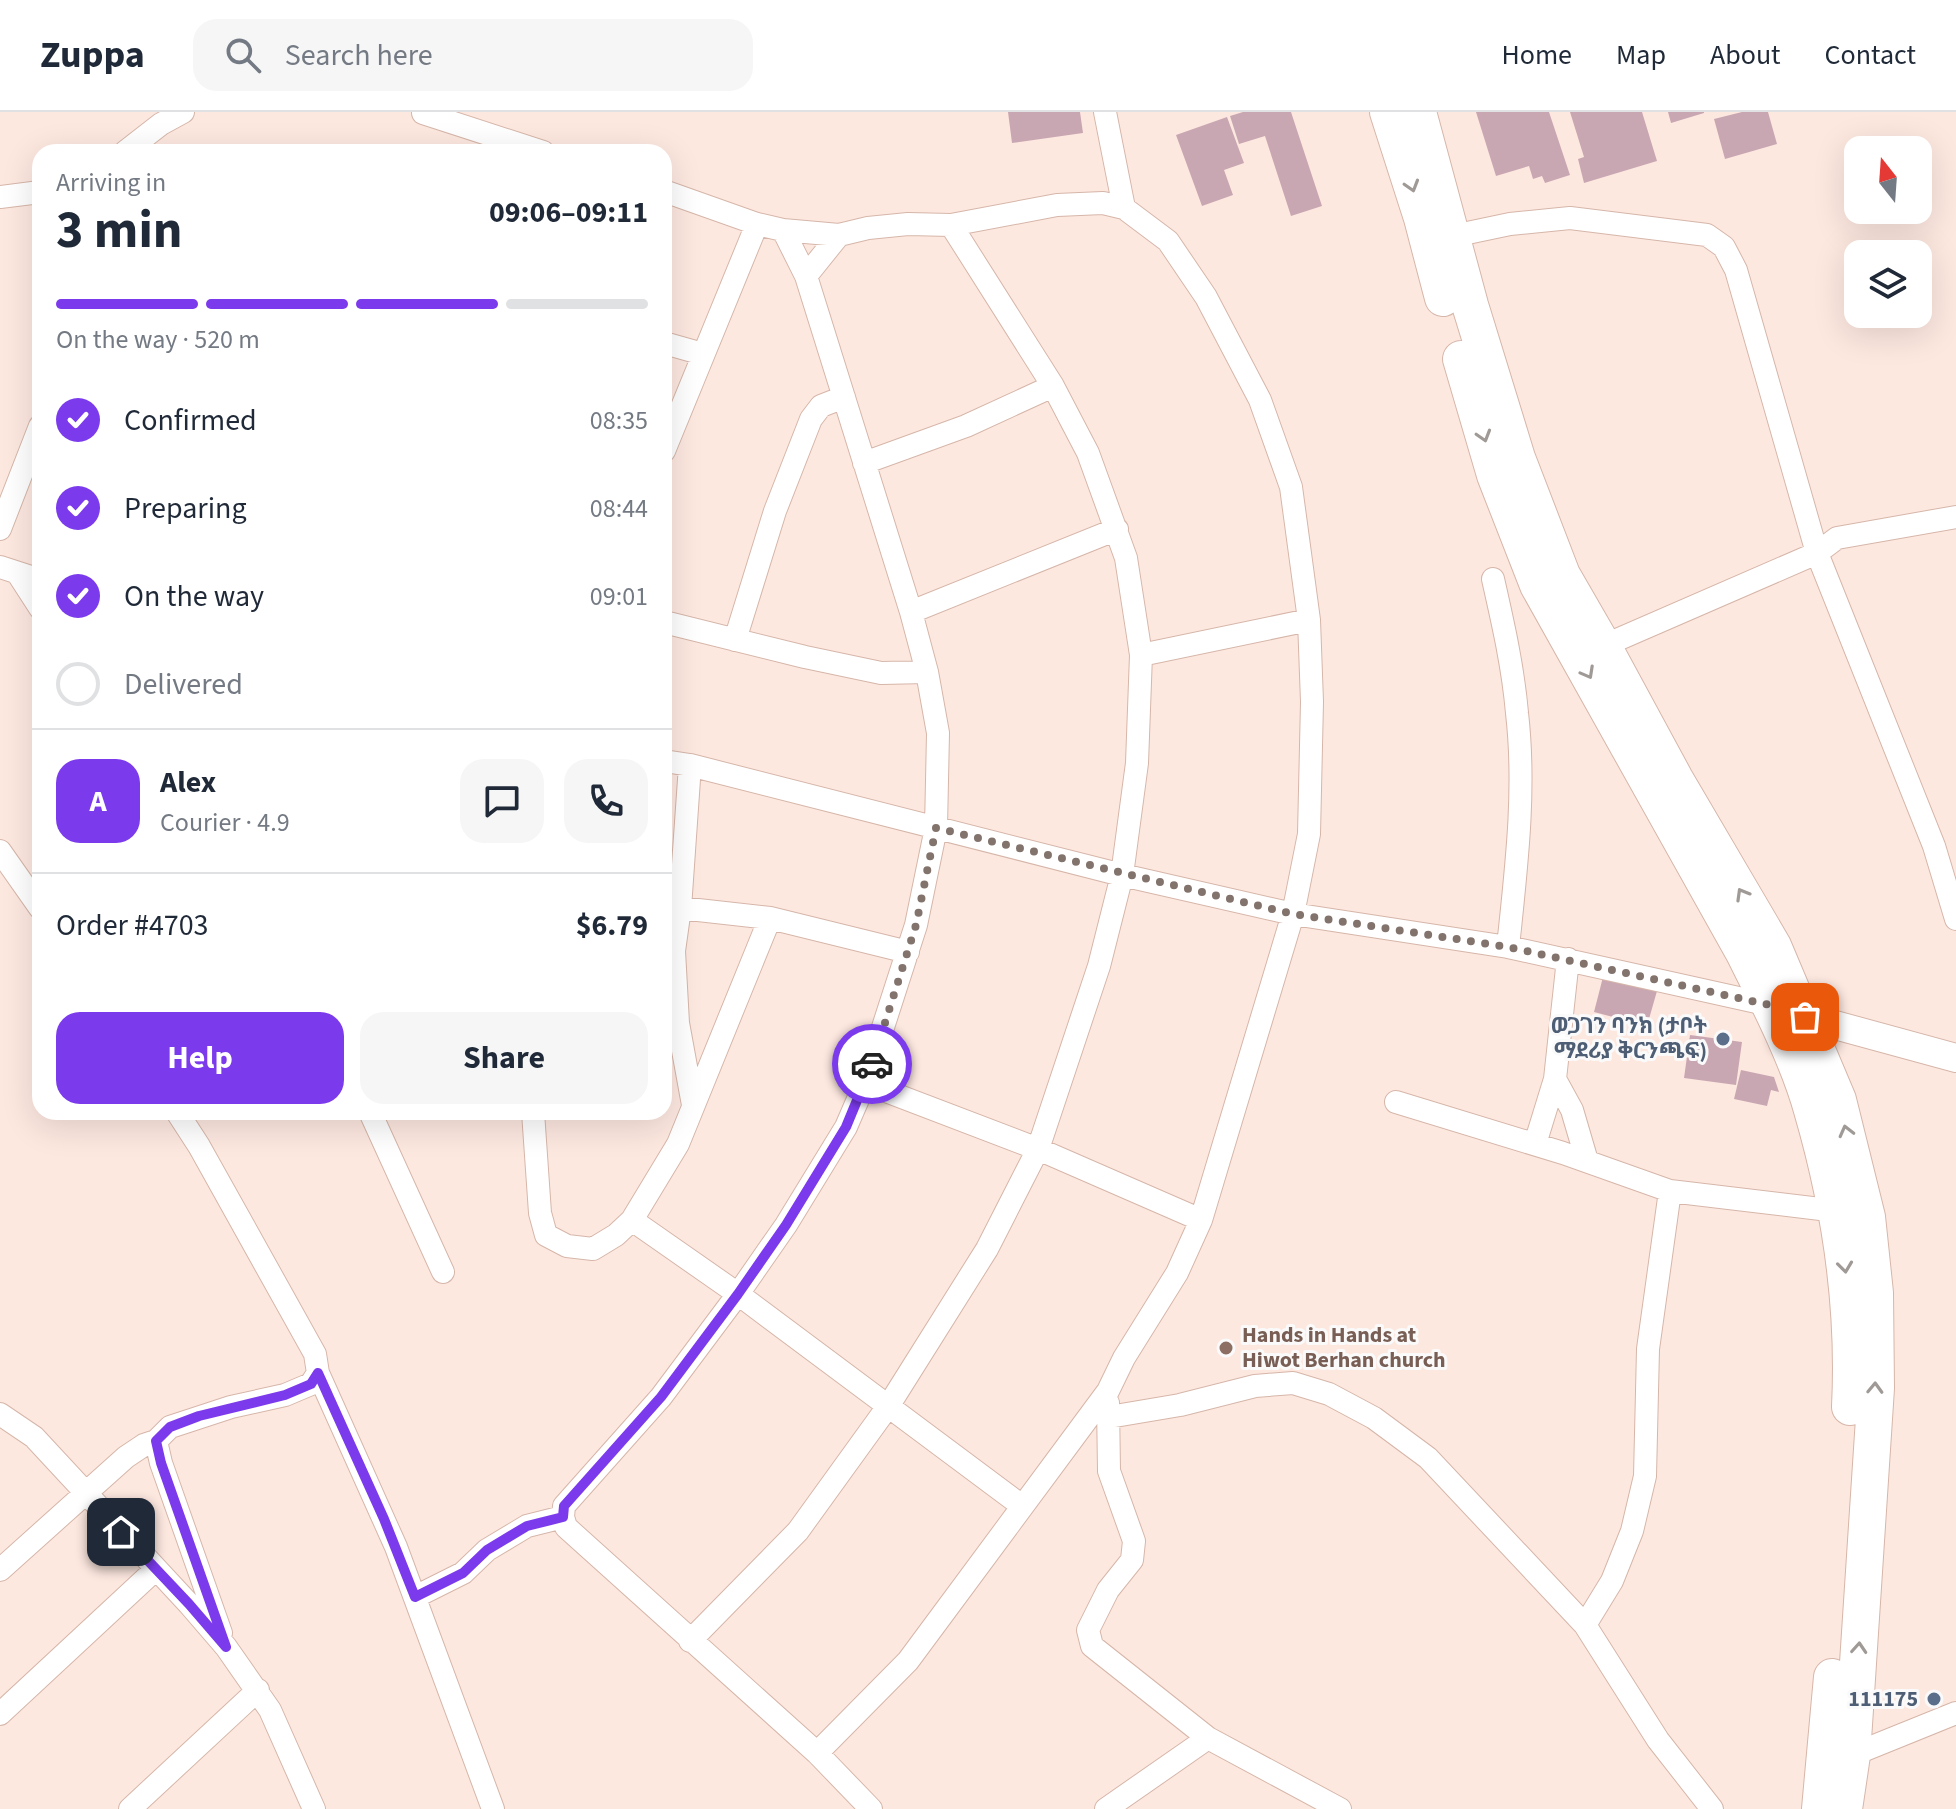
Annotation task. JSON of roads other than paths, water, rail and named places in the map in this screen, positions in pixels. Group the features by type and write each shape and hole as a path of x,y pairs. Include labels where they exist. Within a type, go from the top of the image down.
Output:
{"main road":[{"path":"1388,112 1422,218 1495,475 1538,585 1736,940 1770,1005 1812,1108 1837,1211 1846,1274 1851,1376 1839,1754 1844,1809"},
{"path":"1418,112 1470,305 1517,458 1562,575 1675,779 1773,946 1838,1100 1867,1217 1875,1293 1876,1388 1839,1754 1820,1809"}],"street":[{"path":"133,144 160,118 183,112"},
{"path":"1105,112 1124,208"},
{"path":"423,113 518,144"},
{"path":"0,197 32,193"},
{"path":"672,194 757,224 783,230 839,235 895,225 951,225 1057,205 1103,203 1124,208 1168,241 1206,297 1260,400 1291,487 1309,620 1312,702 1309,834 1293,914 1201,1220 1177,1273 1124,1358 1108,1391 908,1661 817,1753"},
{"path":"1453,236 1510,224 1570,218 1707,235 1724,247 1736,270 1817,553 1934,846 1956,919"},
{"path":"672,431 757,224"},
{"path":"690,1641 798,1531 889,1405 987,1249 1038,1149 1099,966 1122,875 1137,763 1141,655 1126,558 1088,453 1053,386 951,225"},
{"path":"783,230 806,276 927,672 938,733 936,828 908,952 865,1083 846,1127 786,1225 738,1294 661,1397 564,1506 563,1517 566,1527 817,1753 871,1809"},
{"path":"806,276 839,235"},
{"path":"672,345 703,354"},
{"path":"864,463 966,426 1053,386"},
{"path":"735,640 775,511 811,419 821,406 844,397"},
{"path":"0,529 32,447"},
{"path":"1603,646 1817,553 1837,538 1956,517"},
{"path":"911,612 1117,529"},
{"path":"9,571 32,578"},
{"path":"9,571 32,598"},
{"path":"1493,579 1508,646 1518,729 1521,789 1508,947"},
{"path":"1141,655 1309,620"},
{"path":"672,624 881,673 927,672"},
{"path":"672,762 1122,875 1293,914 1508,947 1770,1005 1956,1058"},
{"path":"672,939 680,908 690,765"},
{"path":"0,851 32,897"},
{"path":"680,908 770,918 908,952"},
{"path":"534,1120 540,1213 546,1235 567,1246 593,1249 616,1235 632,1220 678,1144 770,918"},
{"path":"1535,1144 1555,1079 1568,959"},
{"path":"672,974 693,1105"},
{"path":"1555,1079 1572,1110 1587,1161"},
{"path":"865,1083 1038,1149 1201,1220"},
{"path":"1396,1102 1535,1144 1670,1191 1837,1211"},
{"path":"182,1120 315,1354 318,1373 384,1519 415,1597 493,1809"},
{"path":"374,1120 443,1272"},
{"path":"1585,1625 1612,1581 1632,1531 1645,1476 1648,1349 1670,1191"},
{"path":"632,1220 738,1294 1022,1506"},
{"path":"0,1570 126,1457 156,1441 170,1427 199,1416 285,1395 311,1384 318,1373"},
{"path":"1109,1417 1180,1405 1255,1386 1293,1383 1329,1394 1374,1418 1428,1458 1585,1625 1658,1740 1712,1809"},
{"path":"1108,1391 1109,1471 1134,1541 1132,1560 1108,1590 1088,1630 1092,1646 1208,1738 1332,1807"},
{"path":"0,1414 34,1437 226,1647 270,1710 314,1809"},
{"path":"156,1441 226,1647"},
{"path":"415,1597 463,1573 487,1550 527,1526 563,1517"},
{"path":"0,1714 156,1569"},
{"path":"130,1809 258,1690"},
{"path":"1839,1754 1956,1713"},
{"path":"1106,1809 1208,1738"}],"place":[{"name":"ወጋገን ባንክ (ታቦት ማደሪያ ቅርንጫፍ)","path":"1723,1039"},
{"name":"Hands in Hands at Hiwot Berhan church","path":"1226,1348"},
{"name":"111175","path":"1934,1699"}]}
